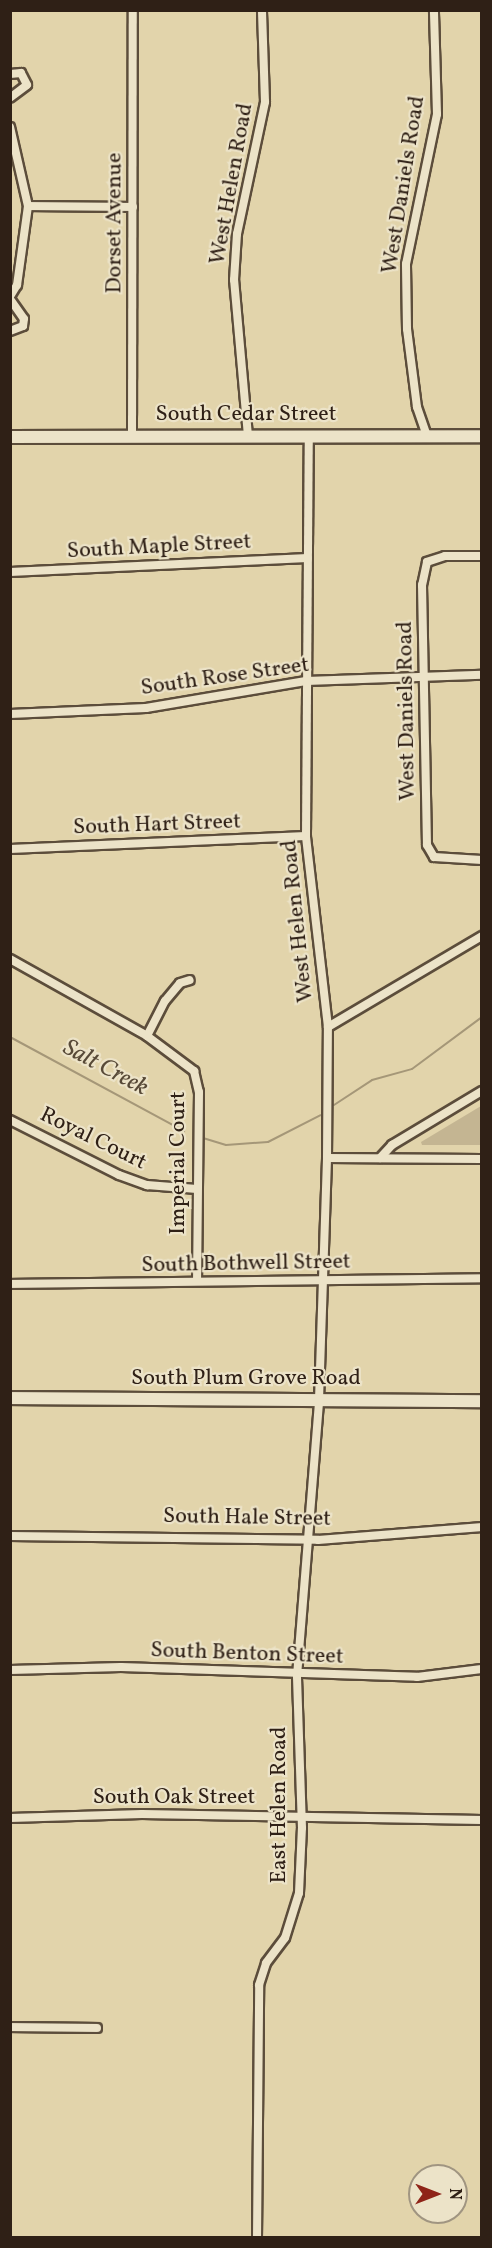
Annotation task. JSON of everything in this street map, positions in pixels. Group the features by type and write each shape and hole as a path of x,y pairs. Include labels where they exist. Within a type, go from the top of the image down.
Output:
{"street":[{"name":"Dorset Avenue","path":"132,436 133,10"},
{"name":"West Helen Road","path":"248,436 234,280 237,234 265,102 262,10"},
{"name":"West Daniels Road","path":"427,436 409,340 406,264 437,114 434,10"},
{"path":"10,74 21,74 27,85 10,98"},
{"path":"10,127 28,206 17,285 10,298 24,319 23,326 10,331"},
{"path":"28,206 133,207"},
{"name":"West Helen Road","path":"309,436 306,836 328,1027 327,1158 321,1279 319,1400"},
{"name":"South Cedar Street","path":"10,437 482,436"},
{"name":"West Daniels Road","path":"482,556 445,556 427,562 422,585 427,845 434,857 482,860"},
{"name":"South Maple Street","path":"10,572 308,558"},
{"name":"South Rose Street","path":"10,714 146,708 306,681 424,675 482,675"},
{"name":"South Hart Street","path":"10,849 306,836"},
{"path":"328,1027 482,936"},
{"name":"Imperial Court","path":"10,959 147,1036 195,1071 197,1280"},
{"path":"147,1036 165,1001 180,983 190,980"},
{"path":"380,1158 392,1145 482,1091"},
{"name":"Royal Court","path":"10,1120 119,1176 147,1185 197,1189"},
{"path":"327,1158 482,1159"},
{"name":"South Bothwell Street","path":"10,1284 482,1278"},
{"name":"South Plum Grove Road","path":"10,1398 482,1401"},
{"name":"East Helen Road","path":"257,2238 259,1985 266,1963 294,1917 302,1817 297,1676 305,1540 319,1400"},
{"name":"South Hale Street","path":"10,1536 104,1533 305,1540 482,1527"},
{"name":"South Benton Street","path":"10,1670 133,1667 297,1676 417,1677 482,1669"},
{"name":"South Oak Street","path":"10,1818 302,1817 482,1820"},
{"path":"10,2027 97,2028"}],"shaded area":[{"path":"481,1106 481,1145 422,1145 421,1142"}],"waterway":[{"name":"Salt Creek","path":"334,1105 372,1080 412,1069 482,1017"},
{"name":"Salt Creek","path":"10,1037 184,1131"},
{"name":"Salt Creek","path":"203,1138 226,1145 268,1142 321,1115"}]}
